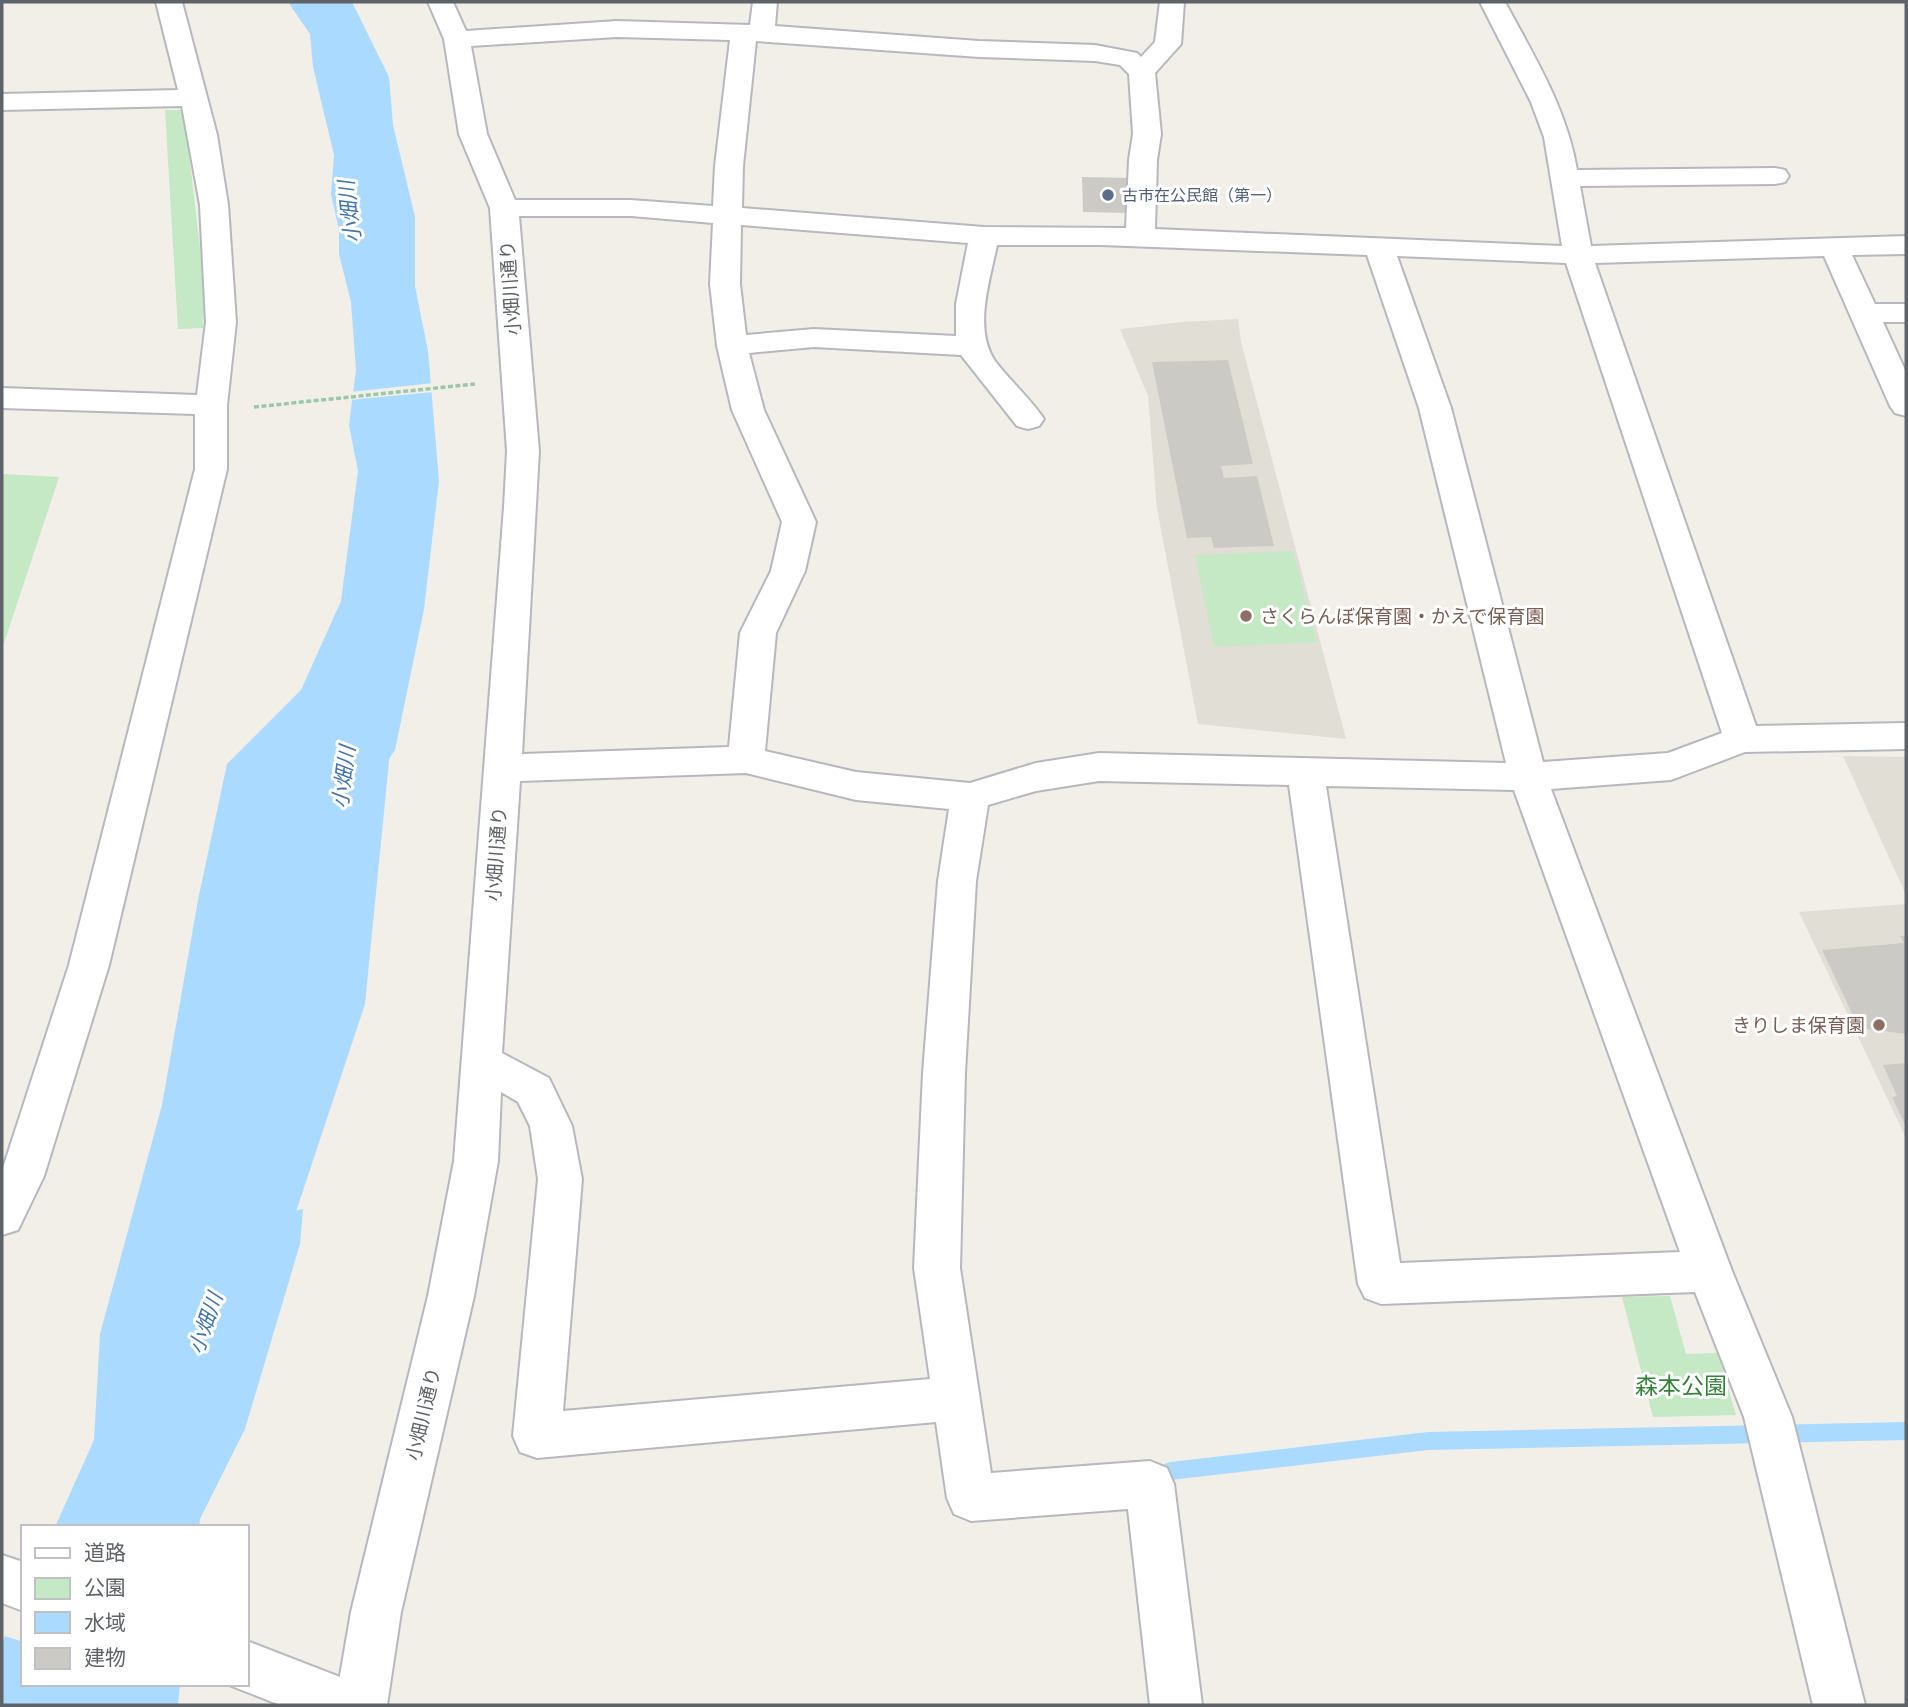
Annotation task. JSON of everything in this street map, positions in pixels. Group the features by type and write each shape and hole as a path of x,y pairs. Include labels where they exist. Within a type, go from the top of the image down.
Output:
{"street":[{"path":"2,1216 22,1176 89,965 211,469 211,405 221,322 214,205 203,135 169,2"},
{"name":"小畑川通り","path":"341,1700 376,1612 451,1296 474,1174 523,451 504,208 473,134 457,39 440,2"},
{"path":"746,760 758,633 788,571 799,522 748,410 732,346 725,284 729,166 753,33 765,2"},
{"path":"1142,72 1168,44 1172,2"},
{"path":"1493,2 1544,102 1558,136 1578,255 1742,738"},
{"path":"457,39 617,29 753,33 979,49 1095,53 1128,59 1142,72 1147,134 1143,160 1140,238"},
{"path":"2,102 193,98"},
{"path":"1567,178 1775,176"},
{"path":"504,208 631,208 984,236 1140,238 1578,255 1906,245"},
{"path":"984,236 972,307 972,346 1028,419"},
{"path":"1379,247 1435,408 1528,776 1709,1271 1772,1434 1839,1705"},
{"path":"1834,247 1906,406"},
{"path":"1864,313 1906,313"},
{"path":"732,346 814,338 972,346"},
{"path":"2,398 211,405"},
{"path":"503,768 746,760 856,786 970,797 1036,777 1099,767 1528,776 1671,766 1742,738 1906,736"},
{"path":"1305,771 1381,1284 1709,1271"},
{"path":"970,797 956,895 944,1073 937,1268 971,1498 1150,1484 1176,1705"},
{"path":"481,1061 534,1090 551,1126 560,1179 537,1436 956,1398"},
{"path":"2,1579 21,1586"},
{"path":"248,1667 341,1700"}],"path":[{"path":"254,407 476,384"}],"shaded area":[{"name":"さくらんぼ保育園・かえで保育園","path":"1238,319 1241,342 1346,739 1198,724 1157,509 1148,396 1120,329"},
{"path":"1843,756 1906,757 1906,895"},
{"name":"きりしま保育園","path":"1906,904 1906,1138 1799,912"}],"green space":[{"path":"165,110 184,110 205,292 203,328 178,329"},
{"path":"2,474 59,477 2,649"},
{"path":"1293,551 1317,642 1214,647 1195,555"},
{"name":"森本公園","path":"1670,1296 1686,1354 1718,1353 1736,1415 1653,1417 1622,1297"}],"water":[{"path":"288,2 352,2 389,77 393,125 415,217 415,286 428,351 439,481 424,609 395,750 315,867 300,927 260,1030 273,1216 303,1209 300,1244 245,1429 199,1525 56,1525 94,1440 100,1334 162,1105 198,900 227,764 301,690 341,601 358,471 349,425 356,370 351,302 339,254 339,230 331,194 334,155 313,67 310,34"},
{"path":"21,1601 21,1686 180,1686 178,1705 2,1705 2,1643"}],"pier":[{"path":"433,383 434,392 349,400 350,392"},
{"path":"21,1597 21,1641 2,1635"}],"building":[{"name":"古市在公民館（第一）","path":"1082,177 1132,178 1134,213 1083,212"},
{"path":"1228,360 1253,464 1221,466 1224,478 1257,476 1274,546 1214,548 1211,537 1187,538 1152,362"},
{"path":"1900,936 1906,936 1906,1034 1859,1028 1822,950 1904,943"},
{"path":"1906,1063 1906,1127 1892,1097 1897,1096 1883,1065"}],"waterway":[{"name":"小畑川","path":"226,1263 317,1004 351,711"},
{"path":"1171,1471 1428,1441 1906,1431"}],"place":[{"name":"古市在公民館（第一）","path":"1108,195"},
{"name":"さくらんぼ保育園・かえで保育園","path":"1246,616"},
{"name":"きりしま保育園","path":"1879,1025"}]}
